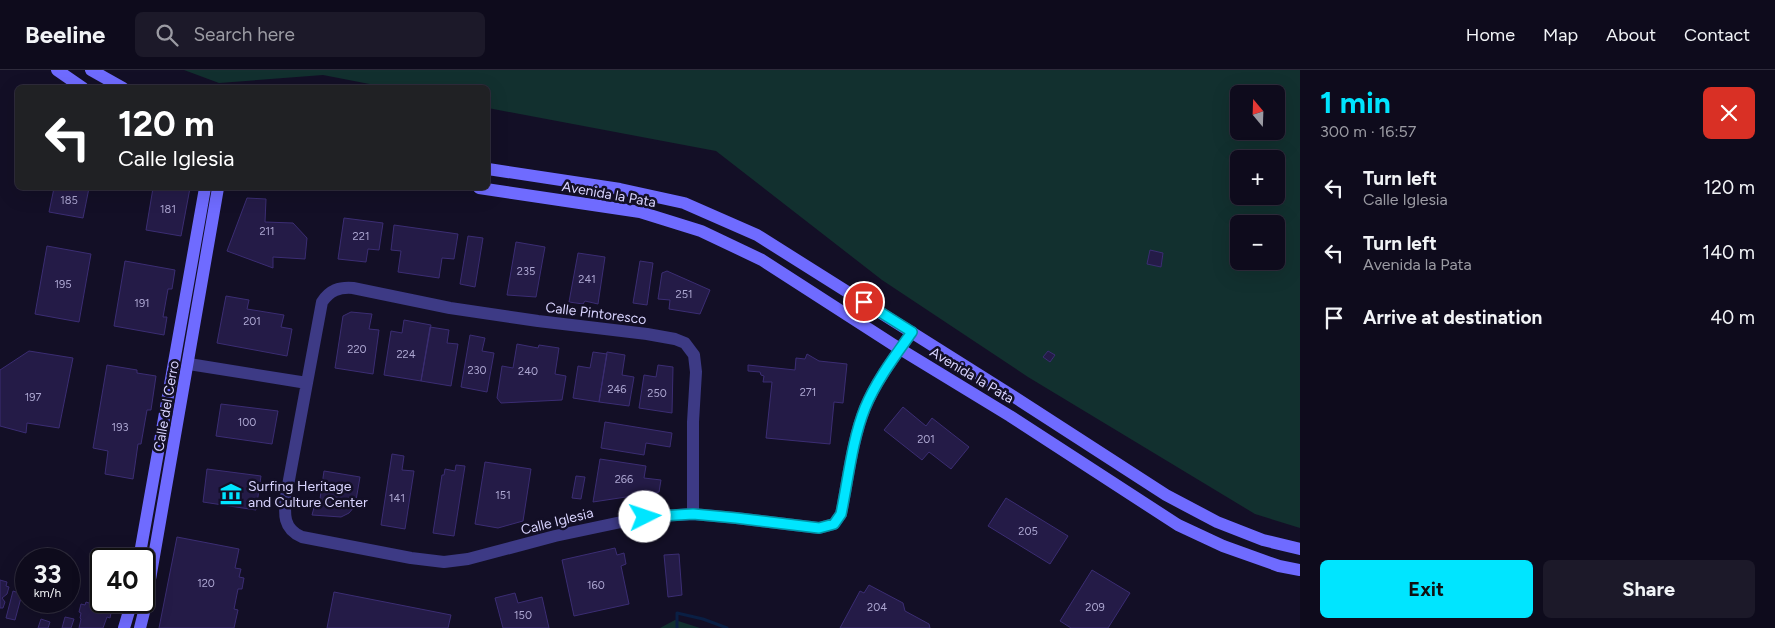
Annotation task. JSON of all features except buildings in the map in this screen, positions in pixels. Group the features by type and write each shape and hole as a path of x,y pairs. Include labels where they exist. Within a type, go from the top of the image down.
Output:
{"main road":[{"path":"57,70 79,85"},
{"path":"91,70 118,85"},
{"name":"Avenida la Pata","path":"490,169 620,189 684,203 757,235 1166,495 1217,522 1263,540 1300,549"},
{"name":"Calle del Cerro","path":"141,548 205,190"},
{"name":"Calle del Cerro","path":"140,628 218,190"},
{"name":"Avenida la Pata","path":"490,190 640,212 701,231 762,260 900,349 1010,416 1178,525 1223,546 1279,566 1300,570"},
{"path":"124,628 128,613"}],"street":[{"name":"Calle Pintoresco","path":"331,291 342,287 353,288 450,308 647,334 675,339 685,343 694,355 696,372 693,514"},
{"name":"Calle Iglesia","path":"331,291 322,302 284,514 285,520 292,530 302,537 444,562 468,558 614,522 645,517 693,514 819,528 834,524 841,514 857,434 866,406 875,388 912,332"},
{"path":"188,364 307,383"}],"green space":[{"path":"184,70 1300,70 1300,528 1255,514 1028,377 882,280 716,151 490,108 490,85 375,85 323,75 219,83"},
{"path":"675,620 700,628 660,628"}],"waterway":[{"path":"677,628 677,613 703,619 727,628"}],"place":[{"name":"Surfing Heritage and Culture Center","path":"231,494"}],"route":[{"path":"645,517 693,514 819,528 834,524 841,514 857,434 866,406 875,388 912,332 864,302"}]}
